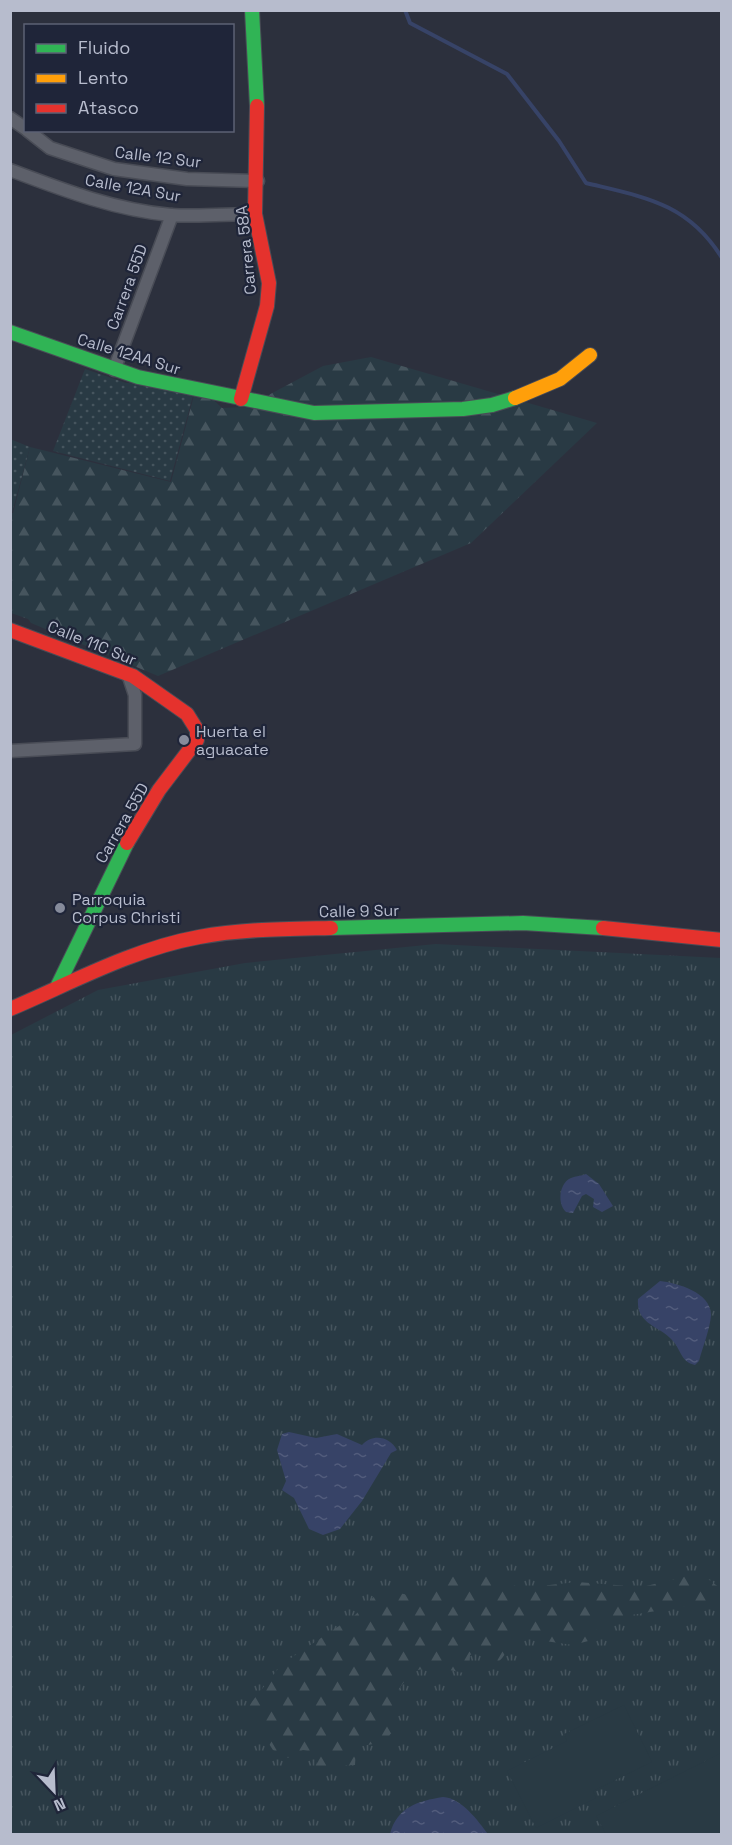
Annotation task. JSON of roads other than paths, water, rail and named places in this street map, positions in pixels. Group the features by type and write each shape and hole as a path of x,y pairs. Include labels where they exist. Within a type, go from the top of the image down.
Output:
{"street":[{"name":"Carrera 58A","path":"241,399 267,306 269,283 255,214 258,181 252,10"},
{"name":"Calle 12 Sur","path":"10,117 24,128"},
{"name":"Calle 12 Sur","path":"29,132 50,148 114,170 187,179 258,181"},
{"name":"Calle 12A Sur","path":"10,170 80,197 172,215 255,214"},
{"name":"Carrera 55D","path":"114,370 172,215"},
{"name":"Calle 12AA Sur","path":"10,332 114,370 170,385 314,413 463,409 510,400 531,393 571,372 590,355"},
{"name":"Calle 11C Sur","path":"10,630 128,674 187,714"},
{"path":"10,751 135,744 135,695 128,674"},
{"path":"135,695 142,682"},
{"name":"Carrera 55D","path":"57,987 119,857 159,790 197,740 197,730 187,714"},
{"name":"Calle 9 Sur","path":"10,1009 57,987 139,954 198,937 276,929 523,923 654,932 722,940"},
{"path":"73,952 78,967 86,976"}],"water":[{"path":"586,1174 599,1184 613,1206 602,1212 593,1207 594,1199 586,1194 582,1196 573,1213 566,1212 560,1199 564,1184 571,1178"},
{"path":"660,1281 692,1290 710,1307 709,1326 699,1361 695,1365 687,1361 673,1341 645,1319 638,1308 638,1299"},
{"path":"289,1432 316,1438 337,1434 362,1445 371,1439 381,1438 390,1442 397,1450 391,1453 362,1501 340,1529 323,1535 309,1529 294,1498 282,1490 286,1481 277,1450 282,1434"},
{"path":"443,1797 457,1801 488,1834 390,1834 393,1825 403,1811 417,1803"}],"waterway":[{"path":"405,10 410,23 507,74 559,141 586,183 646,198 663,205 695,225 722,258"}],"place":[{"name":"Huerta el aguacate","path":"184,740"},
{"name":"Parroquia Corpus Christi","path":"60,908"}]}
